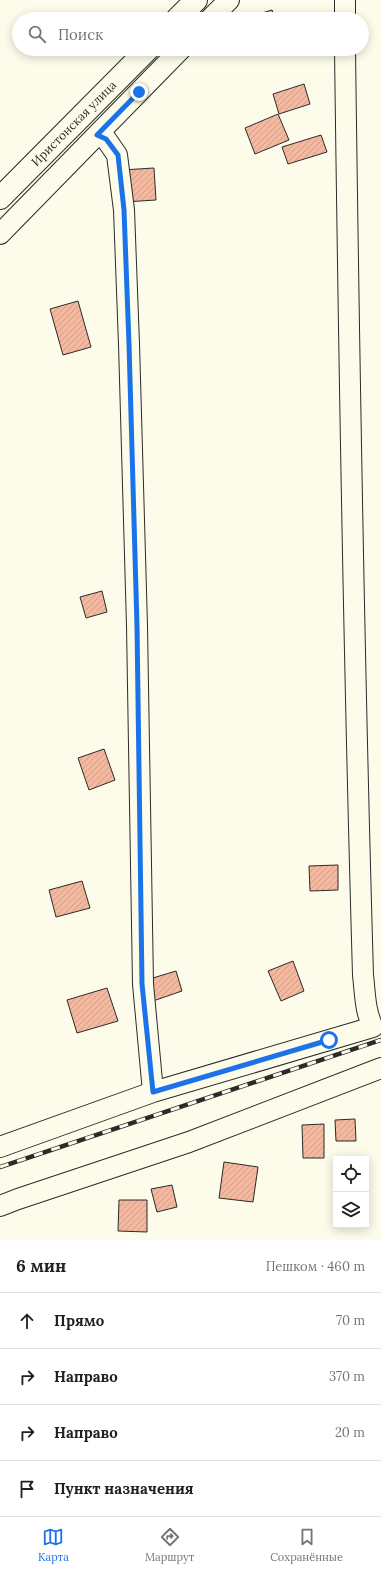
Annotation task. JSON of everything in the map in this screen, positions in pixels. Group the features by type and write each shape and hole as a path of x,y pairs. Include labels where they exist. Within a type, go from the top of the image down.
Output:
{"main road":[{"path":"185,12 196,0"},
{"name":"Иристонская улица","path":"0,198 141,56"}],"street":[{"path":"217,12 229,0"},
{"path":"345,0 345,12"},
{"path":"0,234 174,56"},
{"path":"0,1147 153,1092 373,1027 370,1021 365,999 363,975 356,717 345,56"},
{"path":"97,135 106,139 118,155 124,210 137,626 142,984 153,1092"},
{"path":"0,1206 18,1198 189,1142 381,1068"}],"building":[{"path":"304,84 310,104 279,114 273,94"},
{"path":"278,114 289,140 255,154 245,128"},
{"path":"321,135 327,152 288,164 282,147"},
{"path":"154,168 156,200 124,202 122,170"},
{"path":"78,301 91,347 63,355 50,309"},
{"path":"102,591 107,612 86,618 80,597"},
{"path":"104,749 115,780 89,790 78,758"},
{"path":"338,865 338,890 310,891 309,866"},
{"path":"82,881 90,908 56,917 49,890"},
{"path":"293,961 304,991 281,1001 268,971"},
{"path":"176,971 182,991 150,1002 143,981"},
{"path":"107,988 118,1021 77,1033 67,1000"},
{"path":"355,1119 356,1141 336,1141 335,1120"},
{"path":"324,1124 324,1158 303,1158 302,1125"},
{"path":"224,1162 258,1167 253,1202 219,1198"},
{"path":"172,1185 177,1207 157,1212 151,1189"},
{"path":"119,1200 147,1200 147,1232 118,1231"}],"railway":[{"path":"0,1167 381,1040"}],"route":[{"path":"139,92 97,135 106,139 118,155 124,210 137,626 142,984 153,1092 329,1040"}]}
